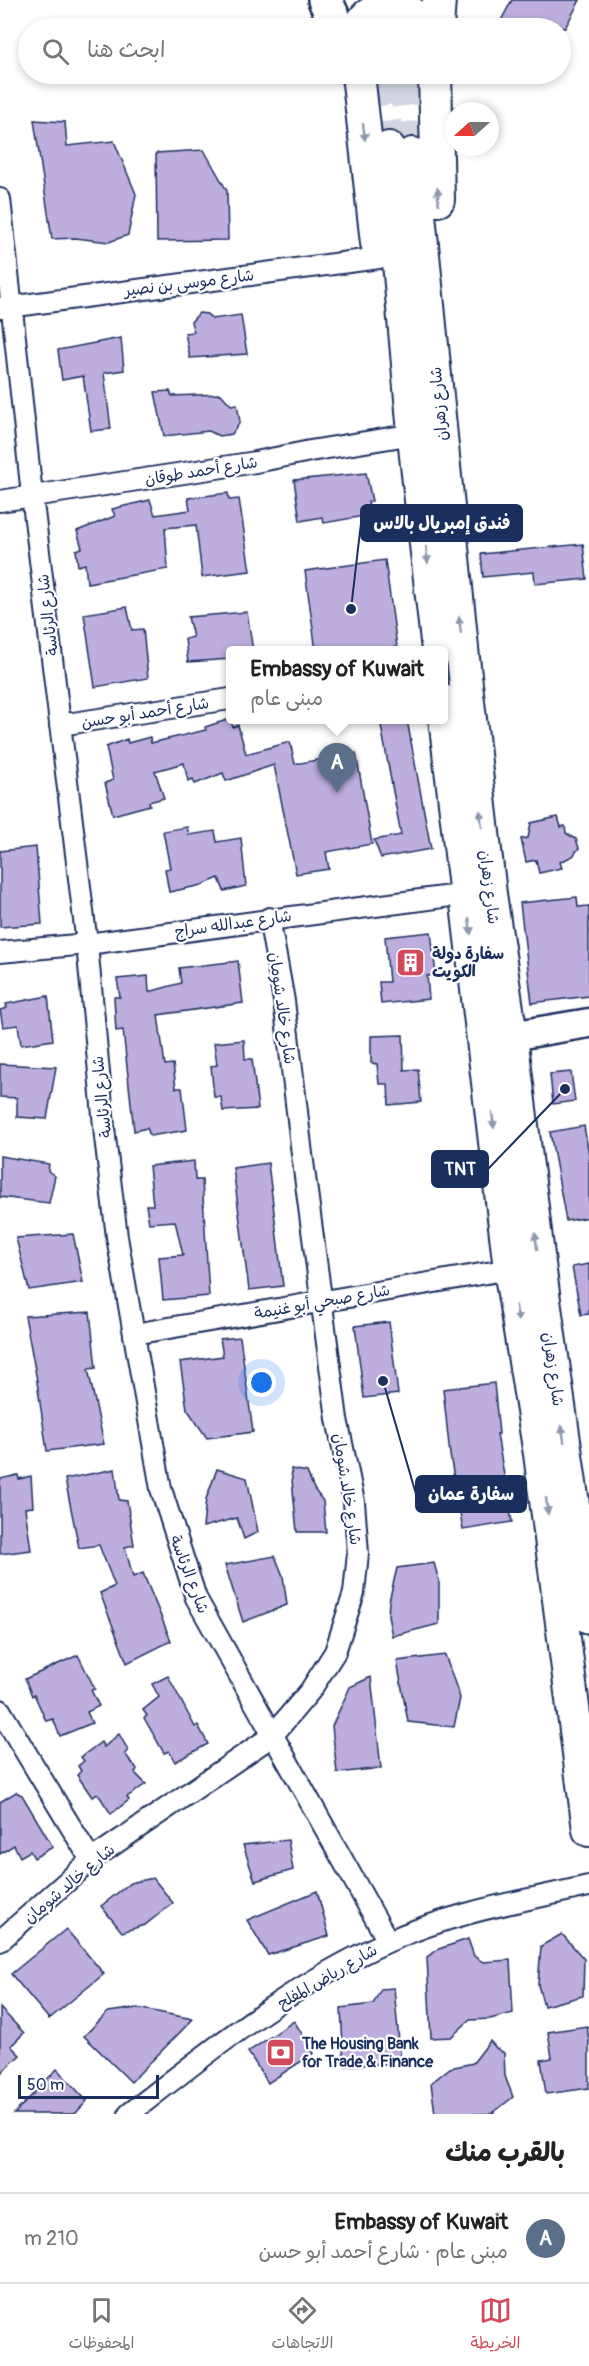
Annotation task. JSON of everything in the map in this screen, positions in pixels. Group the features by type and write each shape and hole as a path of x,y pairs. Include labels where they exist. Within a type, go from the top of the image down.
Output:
{"highway":[{"path":"325,0 333,18"}],"main road":[{"path":"336,0 342,18"},
{"path":"438,18 440,0"},
{"path":"364,18 372,8 390,3 406,8 419,18"},
{"path":"359,84 398,421 409,446"},
{"path":"435,84 436,176 454,373 457,436 457,452 445,483"},
{"name":"شارع زهران","path":"437,646 409,446 401,151 445,483 490,894 511,1036 540,1272 580,1484 589,1617"},
{"name":"شارع زهران","path":"447,724 510,1269 540,1454 589,1830"}],"street":[{"name":"شارع الرئاسة","path":"0,199 6,307 32,495 87,944 106,1148 117,1237 160,1489 196,1599 388,1941"},
{"name":"شارع موسى بن نصير","path":"6,307 379,258"},
{"name":"شارع أحمد طوقان","path":"0,501 256,462 310,451 409,446"},
{"name":"شارع أحمد أبو حسن","path":"60,725 226,700"},
{"name":"شارع عبدالله سراج","path":"0,952 87,944 269,918 466,894"},
{"name":"شارع خالد شومان","path":"0,1941 92,1860 272,1736 310,1690 335,1652 354,1593 358,1553 354,1502 338,1419 284,1001 269,918"},
{"path":"511,1036 589,1023"},
{"name":"شارع صبحي أبو غنيمة","path":"134,1334 510,1269"},
{"path":"0,1710 92,1860"},
{"name":"شارع رياض المفلح","path":"129,2114 233,2032 331,1970 388,1941 447,1920 589,1886"}],"building":[{"path":"512,0 580,0 570,18 502,18"},
{"path":"34,120 65,122 67,146 114,141 136,194 128,235 109,242 75,238 52,239"},
{"path":"204,150 227,191 228,240 157,241 156,153"},
{"path":"199,313 207,314 212,319 241,315 247,354 190,358 185,333 194,332 191,322"},
{"path":"121,338 124,370 104,373 111,429 91,431 83,376 62,380 58,350"},
{"path":"170,391 172,396 221,394 231,405 237,404 240,422 232,434 219,436 209,431 164,436 155,392"},
{"path":"366,473 372,501 368,502 370,515 324,523 322,517 300,521 294,480"},
{"path":"228,493 229,500 239,499 250,571 202,577 196,525 165,528 168,569 87,583 85,564 78,566 76,550 82,548 77,531 115,516 112,509 150,500 155,515 190,510 188,498"},
{"path":"583,544 587,579 535,584 534,572 483,577 481,554"},
{"path":"385,560 397,646 315,646 305,571"},
{"path":"127,607 132,630 143,629 148,678 95,687 84,614"},
{"path":"247,612 252,646 226,646 226,659 188,662 185,639 193,637 188,617"},
{"path":"226,720 226,724 232,724 233,727 238,725 246,754 290,742 295,764 356,753 372,844 326,852 329,869 296,874 274,765 226,781 223,773 195,784 193,779 188,781 184,763 155,771 164,798 149,802 150,805 113,815 105,783 113,780 106,747 127,739 128,743 150,737 151,743 206,730 205,727"},
{"path":"381,724 408,724 431,849 381,858 374,840 401,835"},
{"path":"558,817 561,827 565,826 566,833 576,839 579,848 573,856 560,862 562,868 539,873 536,860 526,862 521,839 528,838 531,823"},
{"path":"187,827 189,835 215,831 217,842 241,838 246,886 224,891 219,878 202,885 169,892 165,869 170,868 163,831"},
{"path":"36,847 42,924 0,927 0,851"},
{"path":"577,897 578,907 589,906 589,996 532,1003 520,903"},
{"name":"سفارة دولة الكويت","path":"431,932 436,975 427,976 429,999 381,1004 379,982 389,982 385,937"},
{"path":"238,961 243,1003 158,1015 165,1065 173,1064 176,1088 182,1088 187,1130 150,1136 147,1128 134,1131 123,1030 116,1031 114,997 120,997 117,979 148,976 149,992 181,983 179,968"},
{"path":"48,996 53,1040 21,1045 18,1025 3,1027 0,1010 7,1008 6,1004"},
{"path":"403,1035 404,1070 418,1069 421,1102 389,1105 388,1084 379,1084 377,1064 371,1063 371,1036"},
{"path":"244,1040 245,1059 252,1059 258,1109 223,1111 221,1097 214,1097 211,1066 217,1065 214,1043"},
{"path":"0,1064 56,1067 47,1119 17,1117 17,1098 0,1097"},
{"path":"571,1072 575,1101 553,1104 550,1074"},
{"path":"584,1126 589,1155 589,1217 566,1221 550,1132"},
{"path":"0,1156 49,1164 48,1171 55,1176 49,1203 0,1197"},
{"path":"194,1161 195,1180 202,1180 209,1296 163,1300 159,1257 183,1255 175,1221 149,1223 146,1205 153,1205 149,1166"},
{"path":"268,1163 283,1286 249,1290 233,1168"},
{"path":"73,1234 83,1282 29,1290 16,1238"},
{"path":"589,1264 589,1314 581,1315 572,1267"},
{"path":"90,1312 96,1368 88,1369 104,1444 47,1451 25,1316"},
{"path":"389,1322 398,1394 364,1398 355,1326"},
{"path":"240,1337 253,1432 207,1438 187,1409 180,1362 223,1356 220,1339"},
{"path":"494,1383 499,1434 497,1434 512,1522 463,1530 450,1455 443,1389"},
{"path":"115,1469 119,1500 127,1501 134,1545 125,1547 133,1577 143,1573 171,1641 127,1663 100,1593 115,1586 99,1545 79,1548 65,1479"},
{"path":"217,1469 247,1478 258,1532 244,1539 237,1518 203,1527 206,1499"},
{"path":"291,1469 307,1472 314,1489 323,1501 326,1532 297,1532"},
{"path":"18,1475 19,1479 31,1476 33,1507 25,1508 31,1550 0,1554 0,1479"},
{"path":"275,1556 283,1576 287,1605 243,1622 225,1565"},
{"path":"434,1563 439,1581 439,1624 392,1636 388,1616 389,1601 397,1568"},
{"path":"78,1655 95,1689 91,1690 99,1706 87,1712 92,1723 60,1736 53,1719 46,1721 25,1679"},
{"path":"445,1655 460,1698 454,1727 408,1722 397,1661"},
{"path":"168,1676 195,1727 198,1725 208,1744 175,1762 169,1751 164,1753 144,1718 147,1716 143,1710 159,1697 152,1684"},
{"path":"371,1677 381,1768 337,1773 332,1726 350,1687"},
{"path":"119,1734 128,1750 125,1754 137,1769 135,1773 146,1784 127,1797 129,1800 111,1814 98,1794 92,1797 77,1775 81,1771 78,1766 84,1761 81,1757 101,1742 104,1747"},
{"path":"16,1792 22,1795 53,1847 34,1858 30,1851 20,1857 14,1845 0,1854 0,1802"},
{"path":"288,1840 293,1870 255,1881 243,1845"},
{"path":"153,1878 173,1903 145,1925 122,1932 101,1906 130,1883"},
{"path":"317,1891 329,1936 268,1955 247,1920"},
{"path":"66,1929 104,1974 49,2019 11,1974"},
{"path":"562,1934 584,1959 583,1996 544,2006 538,1985 541,1946"},
{"path":"468,1939 474,1956 483,1962 510,1960 513,2013 490,2019 470,2020 451,2037 431,2038 427,1957 439,1949"},
{"path":"394,1988 401,2063 344,2066 341,2008 373,2004 381,1989"},
{"path":"0,2008 24,2033 11,2046 20,2055 0,2074"},
{"path":"137,2008 193,2019 131,2082 84,2036 108,2012"},
{"name":"The Housing Bank for Trade & Finance","path":"294,2021 314,2053 268,2083 248,2052"},
{"path":"587,2026 589,2088 546,2094 541,2060 552,2058 548,2032"},
{"path":"490,2041 504,2053 505,2076 513,2097 488,2114 435,2114 431,2083 450,2068 473,2063"},
{"path":"57,2069 87,2101 75,2114 14,2114"}],"tunnel":[{"path":"380,84 389,148"},
{"path":"405,84 413,154"}],"place":[{"name":"فندق إمبريال بالاس","path":"351,609"},
{"name":"Embassy of Kuwait","path":"337,793"},
{"name":"سفارة دولة الكويت","path":"411,962"},
{"name":"TNT","path":"565,1089"},
{"name":"سفارة عمان","path":"383,1381"},
{"name":"The Housing Bank for Trade & Finance","path":"281,2052"}]}
